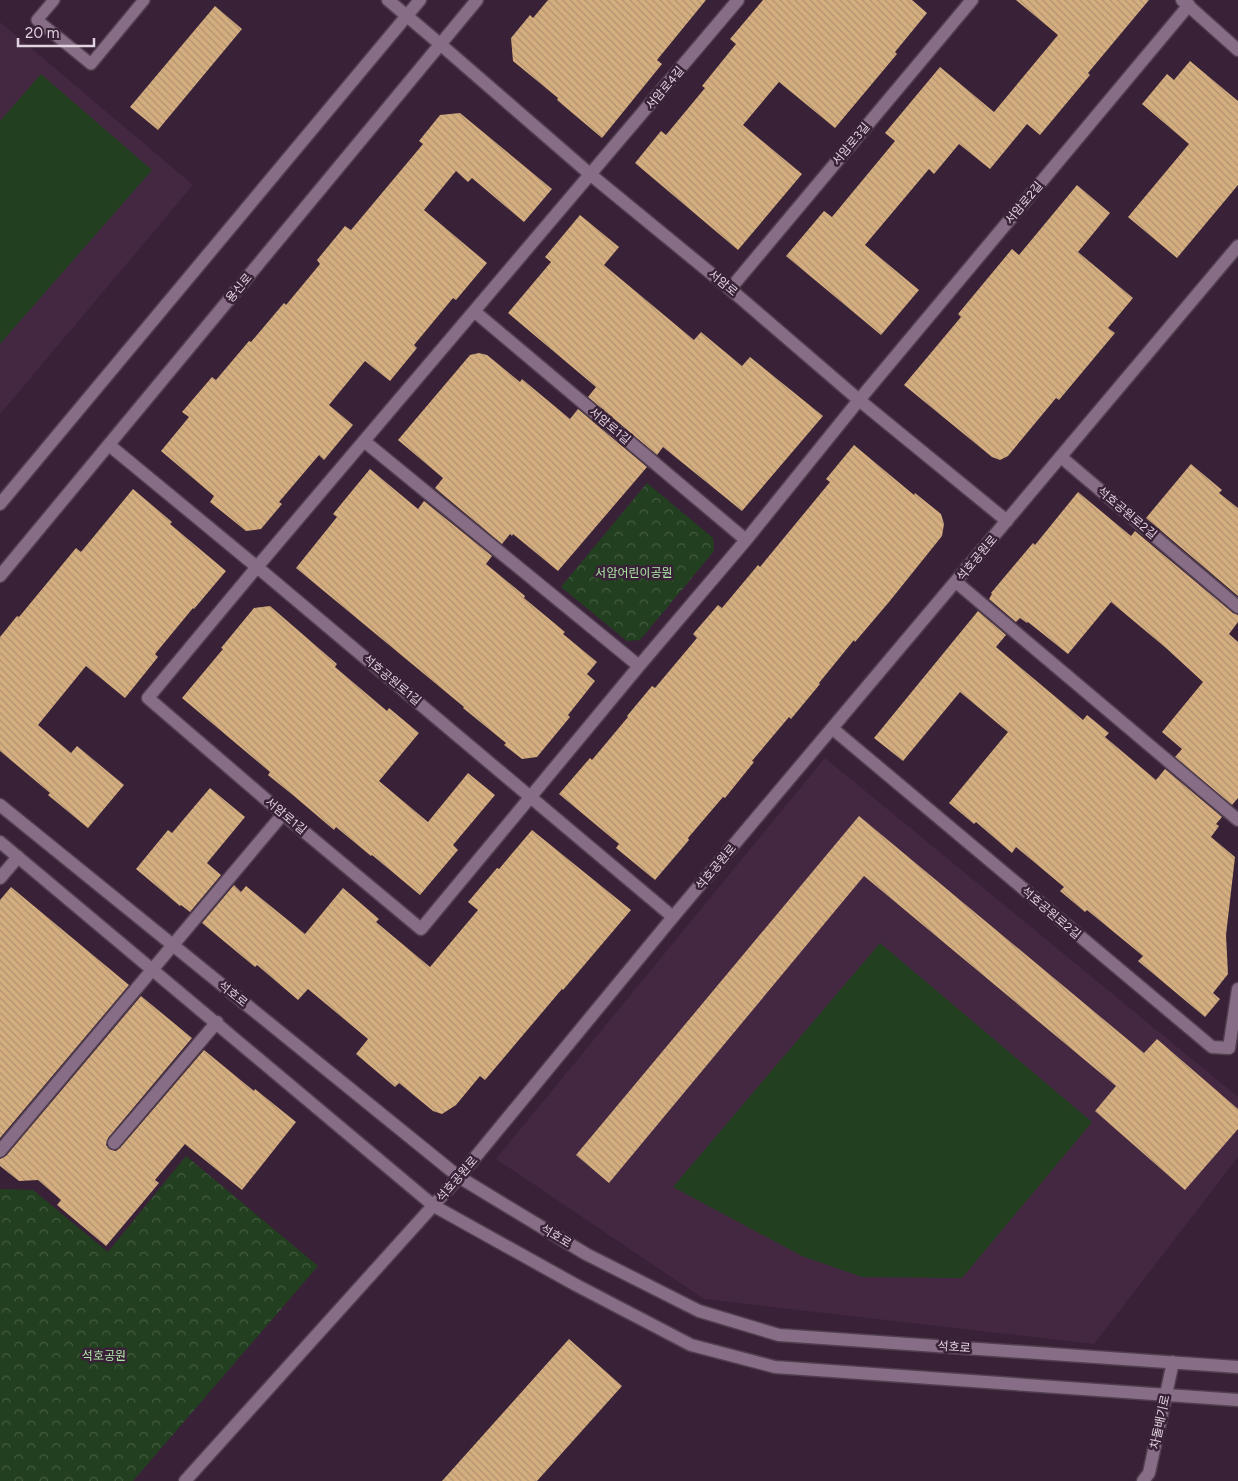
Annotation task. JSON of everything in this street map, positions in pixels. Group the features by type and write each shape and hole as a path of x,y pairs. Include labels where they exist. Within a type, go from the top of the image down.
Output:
{"street":[{"name":"서암로","path":"388,0 591,175 730,289 859,400 1007,521"},
{"path":"0,504 420,0"},
{"name":"용신로","path":"0,576 477,0"},
{"name":"서암로4길","path":"591,175 738,0"},
{"name":"서암로3길","path":"730,289 972,0"},
{"path":"1186,3 1238,50"},
{"name":"서암로2길","path":"859,400 1186,3"},
{"name":"서암로1길","path":"591,175 148,698 283,814 421,929 746,540 859,400"},
{"name":"석호공원로","path":"185,1481 460,1177 673,917 1238,246"},
{"name":"서암로1길","path":"474,312 746,540"},
{"path":"364,441 639,666"},
{"name":"석호공원로1길","path":"109,445 532,797 673,917"},
{"name":"석호공원로2길","path":"1061,457 1238,607"},
{"path":"956,582 1238,820"},
{"name":"석호공원로2길","path":"832,729 1212,1047 1229,1048 1238,990"},
{"name":"석호로","path":"0,805 460,1177 586,1254 699,1311 779,1335 1238,1367"},
{"path":"0,1151 283,814"},
{"path":"0,842 217,1022 434,1206 576,1285 691,1344 774,1367 1238,1400"},
{"path":"0,878 18,857"},
{"path":"114,1143 217,1022"},
{"name":"차돌배기로","path":"1143,1481 1149,1473 1173,1362"}],"lane":[{"path":"54,0 37,20 91,64 144,0"}],"shaded area":[{"path":"0,22 193,185 0,414"},
{"path":"825,758 1238,1097 1238,1157 1094,1344 704,1299 496,1159"}],"green space":[{"path":"41,74 152,170 0,344 0,121"},
{"name":"서암어린이공원","path":"647,483 713,538 714,551 640,640 627,641 561,587"},
{"path":"880,943 1092,1122 962,1278 862,1277 802,1256 673,1187"},
{"name":"석호공원","path":"186,1156 318,1266 133,1481 0,1481 0,1189 33,1190 108,1252"}],"building":[{"path":"548,0 706,0 657,60 662,64 602,138 513,61 511,38 530,15 533,18"},
{"path":"763,0 912,0 927,13 895,52 897,54 835,128 779,82 743,125 802,174 738,250 635,163 661,131 666,135 705,88 702,86 736,44 730,39"},
{"path":"1016,0 1149,0 1088,73 1090,75 1040,135 1027,124 990,169 959,144 934,174 929,169 865,245 919,290 881,335 786,256 824,211 832,217 895,141 885,133 940,67 994,112 1058,35"},
{"path":"215,6 242,29 158,130 130,107"},
{"path":"1190,61 1238,101 1238,185 1177,258 1128,217 1189,144 1142,104 1167,74 1174,80"},
{"path":"460,113 552,189 524,222 472,178 468,182 456,171 424,210 487,263 456,300 453,298 414,345 417,348 390,381 365,361 329,405 353,425 324,460 319,455 279,502 282,504 261,529 246,531 210,502 214,496 161,451 189,417 182,412 212,377 216,380 284,303 286,305 320,264 317,260 345,226 351,230 423,144 419,141 440,115"},
{"path":"1077,185 1110,213 1078,252 1133,298 1108,328 1115,333 1059,400 1056,398 1008,456 1000,460 992,457 904,385 961,317 958,314 1012,249 1019,255"},
{"path":"580,215 619,247 604,265 694,340 701,332 742,366 750,357 823,416 742,511 663,447 657,455 588,397 596,387 508,313 551,262 545,257"},
{"path":"479,353 487,355 520,382 522,379 570,419 578,409 647,467 558,571 513,534 512,536 510,534 502,544 435,488 443,478 398,440 470,355"},
{"path":"854,445 914,495 915,493 941,514 944,524 942,536 855,642 854,640 791,719 789,717 752,761 754,762 725,798 723,797 688,838 689,840 655,880 616,848 619,844 559,794 590,758 592,760 652,686 655,688 697,638 693,634 718,605 722,608 758,565 760,567 830,482 826,479"},
{"path":"1191,464 1222,490 1219,493 1238,508 1238,596 1146,518"},
{"path":"370,469 418,509 424,501 492,556 486,564 525,596 524,598 565,632 563,634 597,662 587,674 595,681 568,715 570,717 537,757 522,759 504,745 506,743 464,707 296,568 337,517 333,514"},
{"path":"133,489 172,522 170,524 226,571 155,654 158,657 125,698 86,666 38,725 71,753 77,746 124,785 88,828 48,795 50,793 0,751 0,637 76,548 81,552"},
{"path":"1078,492 1131,536 1135,531 1233,613 1238,615 1238,622 1229,634 1238,642 1238,798 1232,805 1175,757 1182,749 1162,732 1203,682 1166,648 1111,602 1068,654 1028,622 1020,618 1016,622 989,599 991,593 1033,543 1035,545"},
{"path":"270,606 337,664 335,667 387,711 389,708 419,733 379,781 428,822 468,773 495,795 453,845 458,850 420,895 336,827 334,830 268,775 270,772 182,698 254,608"},
{"path":"978,611 1006,635 996,647 1083,720 1087,715 1109,733 1105,737 1156,780 1165,769 1222,817 1216,824 1219,826 1211,837 1235,857 1226,935 1228,974 1213,993 1220,999 1205,1017 1138,961 1143,956 1087,910 1085,912 1060,891 1064,887 1016,847 1012,853 976,822 974,824 949,803 1008,732 960,692 903,761 874,738"},
{"path":"210,788 245,817 207,863 221,875 190,912 180,906 136,869 168,830 172,833"},
{"path":"859,816 1144,1053 1157,1039 1238,1109 1238,1129 1185,1190 1095,1111 1116,1086 864,876 609,1183 576,1155"},
{"path":"532,830 631,910 485,1080 480,1076 456,1105 442,1114 433,1111 399,1083 395,1087 356,1054 368,1039 308,989 298,1000 257,965 255,967 202,923 234,885 241,892 246,886 305,934 343,888 379,919 376,922 430,967 478,910 468,902"},
{"path":"11,887 129,985 0,1138 0,900"},
{"path":"141,996 192,1038 108,1138 106,1145 109,1149 116,1151 120,1148 204,1050 296,1122 242,1190 185,1144 155,1180 159,1183 106,1246 57,1205 61,1200 38,1180 19,1181 0,1166 0,1159 6,1156"},
{"path":"569,1339 622,1386 537,1481 442,1481"}]}
